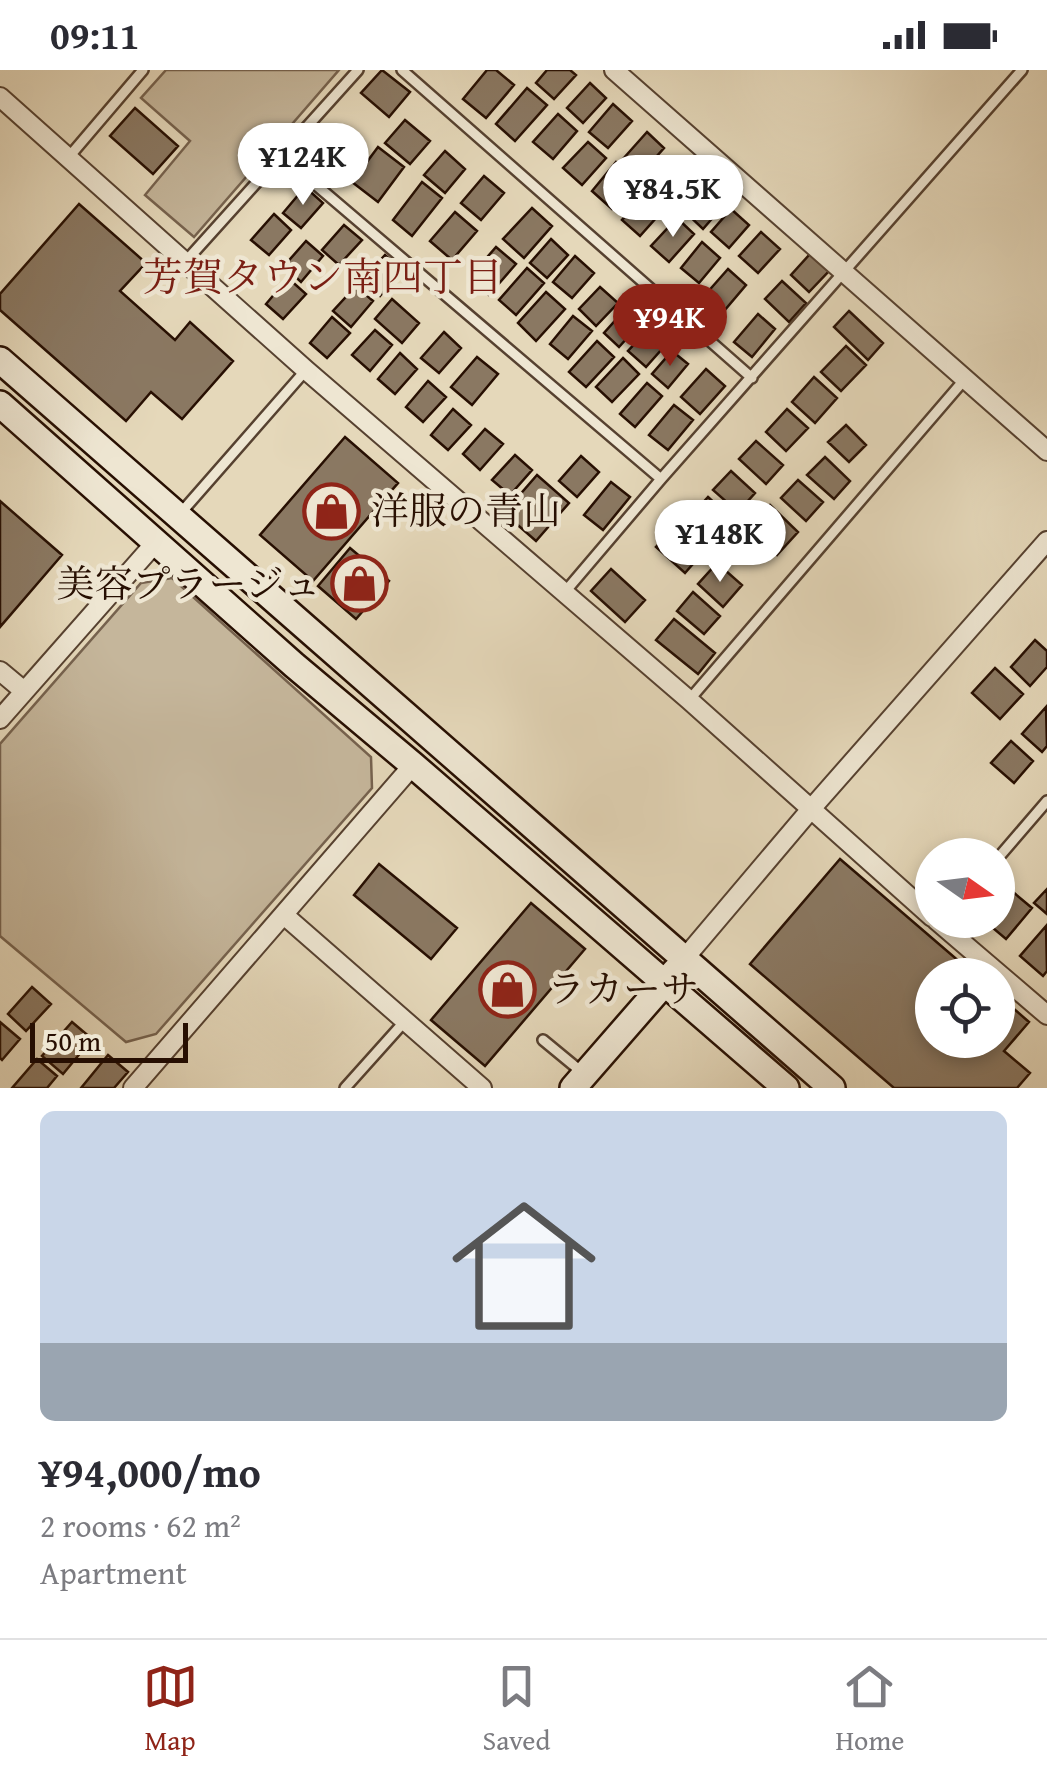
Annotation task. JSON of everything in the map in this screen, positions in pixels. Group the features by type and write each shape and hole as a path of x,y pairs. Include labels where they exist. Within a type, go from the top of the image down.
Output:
{"street":[{"path":"614,70 1047,450"},
{"path":"0,98 915,900"},
{"path":"0,360 832,1088"},
{"path":"0,404 294,665 786,1088"},
{"path":"579,1081 1047,541"},
{"path":"0,719 156,542"},
{"path":"0,670 24,691"},
{"path":"132,1088 413,765"},
{"path":"284,916 482,1088"},
{"path":"958,938 1047,1016"}],"lane":[{"path":"68,158 143,70"},
{"path":"185,262 358,70"},
{"path":"402,70 752,378"},
{"path":"564,594 1022,70"},
{"path":"282,156 660,480"},
{"path":"178,517 306,370"},
{"path":"688,700 965,379"},
{"path":"1015,838 1047,801"},
{"path":"346,1088 404,1021"},
{"path":"543,1040 579,1081"}],"shaded area":[{"path":"166,70 339,70 194,237 145,195 190,141 141,98"},
{"path":"172,578 371,757 372,788 156,1034 126,1042 0,936 0,744 141,583"}],"building":[{"path":"382,70 410,92 389,117 361,93"},
{"path":"487,70 496,70 514,85 486,118 463,99"},
{"path":"547,70 570,70 576,75 554,99 536,83"},
{"path":"590,83 606,98 583,123 567,108"},
{"path":"527,88 547,105 515,141 496,124"},
{"path":"613,104 632,121 608,148 589,132"},
{"path":"135,108 178,146 153,174 110,136"},
{"path":"558,114 577,131 553,159 533,142"},
{"path":"405,120 430,141 410,164 385,143"},
{"path":"647,132 664,148 640,175 622,160"},
{"path":"588,142 606,158 582,185 563,168"},
{"path":"378,147 404,167 378,202 352,182"},
{"path":"445,151 465,169 445,193 424,175"},
{"path":"616,162 637,180 612,209 592,191"},
{"path":"676,164 691,178 669,201 654,187"},
{"path":"484,176 504,193 481,220 461,203"},
{"path":"422,182 442,198 412,236 393,220"},
{"path":"305,187 323,203 301,228 283,213"},
{"path":"701,187 722,207 703,229 681,208"},
{"path":"646,193 664,209 640,236 622,220"},
{"path":"79,204 146,263 120,291 175,340 190,322 233,361 182,419 151,392 126,421 0,310 0,294"},
{"path":"532,208 552,226 524,258 503,239"},
{"path":"731,209 749,225 729,248 711,232"},
{"path":"455,212 477,231 452,260 430,241"},
{"path":"274,214 291,230 269,255 251,240"},
{"path":"677,218 694,234 669,262 651,246"},
{"path":"344,225 362,240 339,265 322,250"},
{"path":"761,232 780,249 758,273 739,256"},
{"path":"551,239 568,255 547,278 530,263"},
{"path":"306,241 323,256 301,282 284,266"},
{"path":"702,242 720,258 699,283 681,268"},
{"path":"496,247 516,264 489,295 469,278"},
{"path":"810,254 829,271 809,292 791,275"},
{"path":"385,255 402,270 380,296 362,280"},
{"path":"575,256 594,273 572,298 553,282"},
{"path":"527,268 544,283 516,315 499,300"},
{"path":"728,269 746,285 724,311 705,295"},
{"path":"288,278 306,294 283,319 266,304"},
{"path":"782,281 806,303 789,322 765,299"},
{"path":"356,286 373,301 351,327 333,311"},
{"path":"600,287 618,303 596,326 579,309"},
{"path":"546,292 565,309 536,341 518,323"},
{"path":"392,299 419,323 402,343 375,319"},
{"path":"630,304 645,318 619,347 604,333"},
{"path":"849,311 883,343 868,360 834,327"},
{"path":"758,314 775,329 752,357 734,342"},
{"path":"573,316 592,331 568,359 550,344"},
{"path":"332,317 350,333 327,358 310,343"},
{"path":"652,325 669,341 646,367 628,351"},
{"path":"375,330 392,345 370,371 352,355"},
{"path":"444,332 461,348 439,373 421,358"},
{"path":"597,341 614,357 586,387 569,372"},
{"path":"846,346 866,365 841,391 821,372"},
{"path":"672,351 688,364 668,388 652,374"},
{"path":"400,353 417,369 395,394 378,379"},
{"path":"477,357 498,374 472,405 451,387"},
{"path":"623,358 639,374 612,402 596,387"},
{"path":"706,369 725,386 700,414 681,397"},
{"path":"814,377 837,398 815,423 792,402"},
{"path":"428,381 446,397 423,422 406,407"},
{"path":"647,383 662,396 635,427 620,414"},
{"path":"674,405 693,420 668,450 649,435"},
{"path":"453,409 471,425 448,450 431,435"},
{"path":"787,409 808,428 786,451 766,432"},
{"path":"846,425 866,445 849,462 828,442"},
{"path":"485,429 503,444 480,470 463,454"},
{"path":"345,437 398,483 313,581 260,535"},
{"path":"756,441 783,465 766,484 739,459"},
{"path":"515,455 532,470 510,495 492,480"},
{"path":"581,456 599,472 577,497 559,481"},
{"path":"825,457 850,481 834,499 807,475"},
{"path":"731,471 755,493 738,512 713,490"},
{"path":"537,475 569,503 536,541 504,513"},
{"path":"798,480 823,502 806,521 781,498"},
{"path":"611,482 630,497 603,530 584,515"},
{"path":"708,497 734,521 715,543 688,519"},
{"path":"0,501 62,555 0,627"},
{"path":"770,505 798,532 777,555 748,529"},
{"path":"678,523 706,549 685,573 656,547"},
{"path":"350,548 389,581 356,619 318,586"},
{"path":"717,563 742,585 723,607 698,584"},
{"path":"611,569 645,600 625,622 591,591"},
{"path":"693,592 720,616 704,634 677,611"},
{"path":"674,619 715,653 698,674 656,640"},
{"path":"1035,640 1047,651 1047,667 1030,686 1011,667"},
{"path":"995,668 1023,694 1000,719 972,693"},
{"path":"1046,707 1047,746 1042,752 1022,734"},
{"path":"1011,741 1033,761 1014,783 991,763"},
{"path":"840,859 915,923 915,938 932,938 955,958 915,958 915,1058 1012,1058 1030,1073 1017,1088 894,1088 750,964"},
{"path":"379,864 457,928 431,959 354,895"},
{"path":"1047,889 1047,914 1034,903"},
{"path":"1015,894 1032,908 1015,928"},
{"path":"531,903 585,949 485,1066 431,1020"},
{"path":"1046,926 1047,971 1043,976 1020,956"},
{"path":"32,987 51,1004 26,1031 8,1014"},
{"path":"1015,1010 1029,1022 1015,1038"},
{"path":"0,1022 20,1039 2,1060 0,1058"},
{"path":"72,1022 92,1039 63,1074 42,1056"},
{"path":"108,1055 128,1072 114,1088 81,1088"},
{"path":"37,1059 57,1076 47,1088 12,1088"}],"place":[{"name":"洋服の青山","path":"332,511"},
{"name":"美容プラージュ","path":"360,584"},
{"name":"ラカーサ","path":"508,989"}],"district":[{"name":"芳賀タウン南四丁目","path":"323,277"}]}
